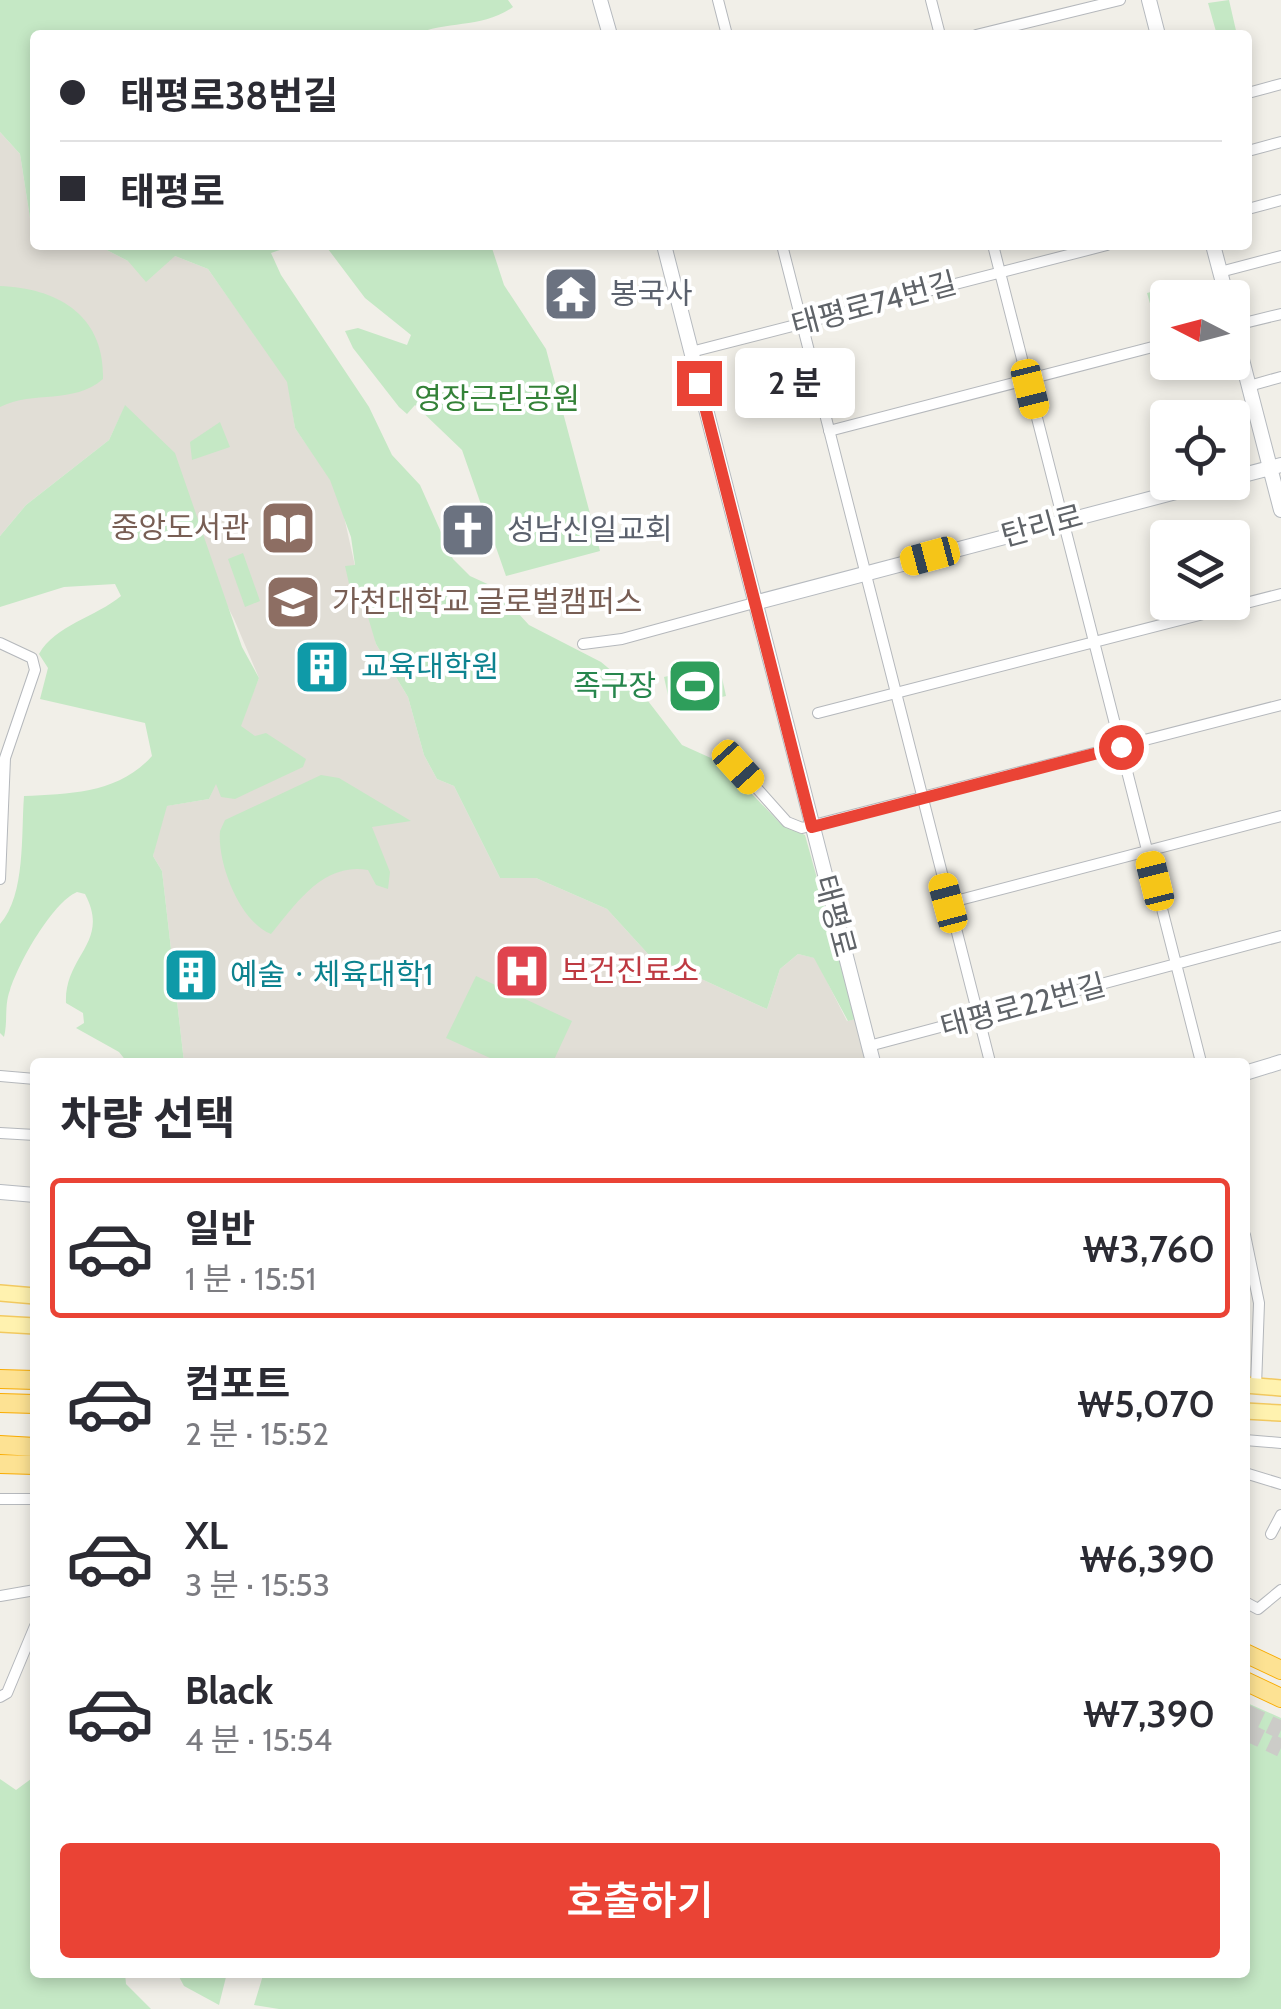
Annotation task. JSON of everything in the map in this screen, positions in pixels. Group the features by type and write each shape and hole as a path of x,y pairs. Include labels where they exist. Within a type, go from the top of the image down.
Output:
{"highway":[{"path":"0,1379 30,1380"},
{"path":"0,1403 30,1404"},
{"path":"0,1446 30,1447"},
{"path":"0,1464 30,1465"},
{"path":"1250,1655 1281,1670"},
{"path":"1250,1683 1281,1698"}],"main road":[{"path":"602,0 609,30"},
{"path":"1149,0 1157,30"},
{"name":"태평로","path":"665,250 872,1058"},
{"path":"1213,250 1222,280"},
{"path":"1247,380 1276,466 1281,510"},
{"path":"1250,473 1276,466"},
{"name":"탄리로","path":"754,602 1150,498"},
{"path":"1250,1064 1281,1059"},
{"path":"1250,1071 1281,1059"},
{"path":"0,1192 30,1194"},
{"path":"0,1294 30,1296"},
{"path":"0,1324 30,1326"},
{"path":"1251,1386 1281,1388"},
{"path":"1250,1411 1281,1412"}],"street":[{"path":"718,0 726,30"},
{"path":"930,0 939,30"},
{"path":"997,30 1120,0"},
{"path":"1252,92 1281,84"},
{"path":"1252,149 1281,142"},
{"path":"1252,208 1281,200"},
{"path":"783,250 989,1058"},
{"path":"994,250 1201,1058"},
{"name":"태평로74번길","path":"691,352 1087,250"},
{"path":"1220,272 1281,256"},
{"path":"1250,320 1281,314"},
{"path":"829,430 1150,348"},
{"path":"1249,386 1281,378"},
{"path":"818,713 1281,594"},
{"path":"583,644 622,639 754,602"},
{"path":"0,643 32,658 35,670 5,758 0,879"},
{"path":"738,767 788,822 812,827 1281,705"},
{"path":"948,903 1281,816"},
{"name":"태평로22번길","path":"868,1046 1281,936"},
{"path":"0,1076 30,1079"},
{"path":"0,1132 30,1135"},
{"path":"1250,1260 1259,1303 1251,1386"},
{"path":"1250,1440 1281,1443"},
{"path":"1250,1475 1281,1484"},
{"path":"0,1510 6,1498"},
{"path":"1271,1534 1281,1514"},
{"path":"1250,1605 1258,1609 1281,1590"},
{"path":"0,1596 30,1591"},
{"path":"0,1697 7,1693 30,1638"}],"shaded area":[{"name":"가천대학교 글로벌캠퍼스","path":"0,132 20,154 30,218 30,250 107,250 128,261 175,256 208,269 288,382 295,428 331,480 343,512 355,566 346,566 372,622 376,644 408,697 424,755 437,779 454,786 500,878 536,878 607,909 649,955 767,1009 780,969 798,954 815,958 847,1021 856,1019 865,1058 184,1058 162,871 153,856 166,806 209,799 259,678 234,619 125,406 109,440 26,505 0,536"}],"green space":[{"path":"0,0 508,0 513,7 489,19 426,30 30,30 30,218 20,154 0,132"},
{"path":"1229,0 1236,30 1216,30 1208,3"},
{"path":"107,250 280,250 271,253 281,275 369,407 392,455 420,485 453,559 470,576 494,587 529,625 601,662 648,701 682,745 722,763 781,824 805,835 856,1019 848,1021 814,958 798,954 780,969 767,1009 649,955 607,909 536,878 500,878 454,786 437,779 424,755 408,697 376,644 365,607 352,597 345,566 355,565 351,537 330,480 295,428 287,382 208,269 175,256 146,282 128,261"},
{"name":"영장근린공원","path":"329,250 493,250 504,285 546,349 600,551 506,576 462,450 415,405 407,414 399,407 353,348 345,331 358,328 407,345 411,335 365,298"},
{"path":"0,286 40,292 74,309 96,338 103,379 79,392 26,399 0,407"},
{"path":"125,405 175,453 242,647 259,678 241,726 255,736 266,733 306,759 303,767 235,799 221,797 216,784 209,799 167,806 153,856 162,871 184,1058 124,1058 76,1028 84,1023 83,1013 66,1003 67,987 93,925 85,894 77,892 47,920 29,950 8,996 4,1037 0,1033 0,924 18,881 24,796 76,792 109,784 125,778 152,756 145,723 40,699 48,668 39,654 65,628 121,596 115,584 64,587 0,607 0,536 26,505 109,440"},
{"path":"220,422 230,447 192,460 190,442"},
{"path":"243,553 260,601 245,607 228,559"},
{"name":"족구장","path":"719,664 726,696 671,709 664,677"},
{"path":"321,775 339,778 411,821 372,827 390,872 388,889 376,885 368,870 337,872 312,888 271,934 240,905 222,859 220,831 225,820"},
{"path":"476,976 572,1021 555,1058 490,1058 446,1038"},
{"path":"1250,1704 1281,1718 1281,2009 279,2009 254,2005 262,1978 1250,1978"},
{"path":"0,1779 16,1790 30,1780 30,1978 125,1978 126,1984 151,2009 0,2009"},
{"path":"180,1978 226,1978 219,2005 184,1986"}],"tunnel":[{"path":"1250,1715 1281,1730"},
{"path":"1250,1733 1281,1748"}],"place":[{"name":"봉국사","path":"571,294"},
{"name":"중앙도서관","path":"288,528"},
{"name":"성남신일교회","path":"468,530"},
{"name":"가천대학교 글로벌캠퍼스","path":"293,602"},
{"name":"교육대학원","path":"322,667"},
{"name":"족구장","path":"695,686"},
{"name":"보건진료소","path":"522,971"},
{"name":"예술ㆍ체육대학1","path":"191,975"}],"route":[{"path":"699,383 812,827 1121,747"}]}
